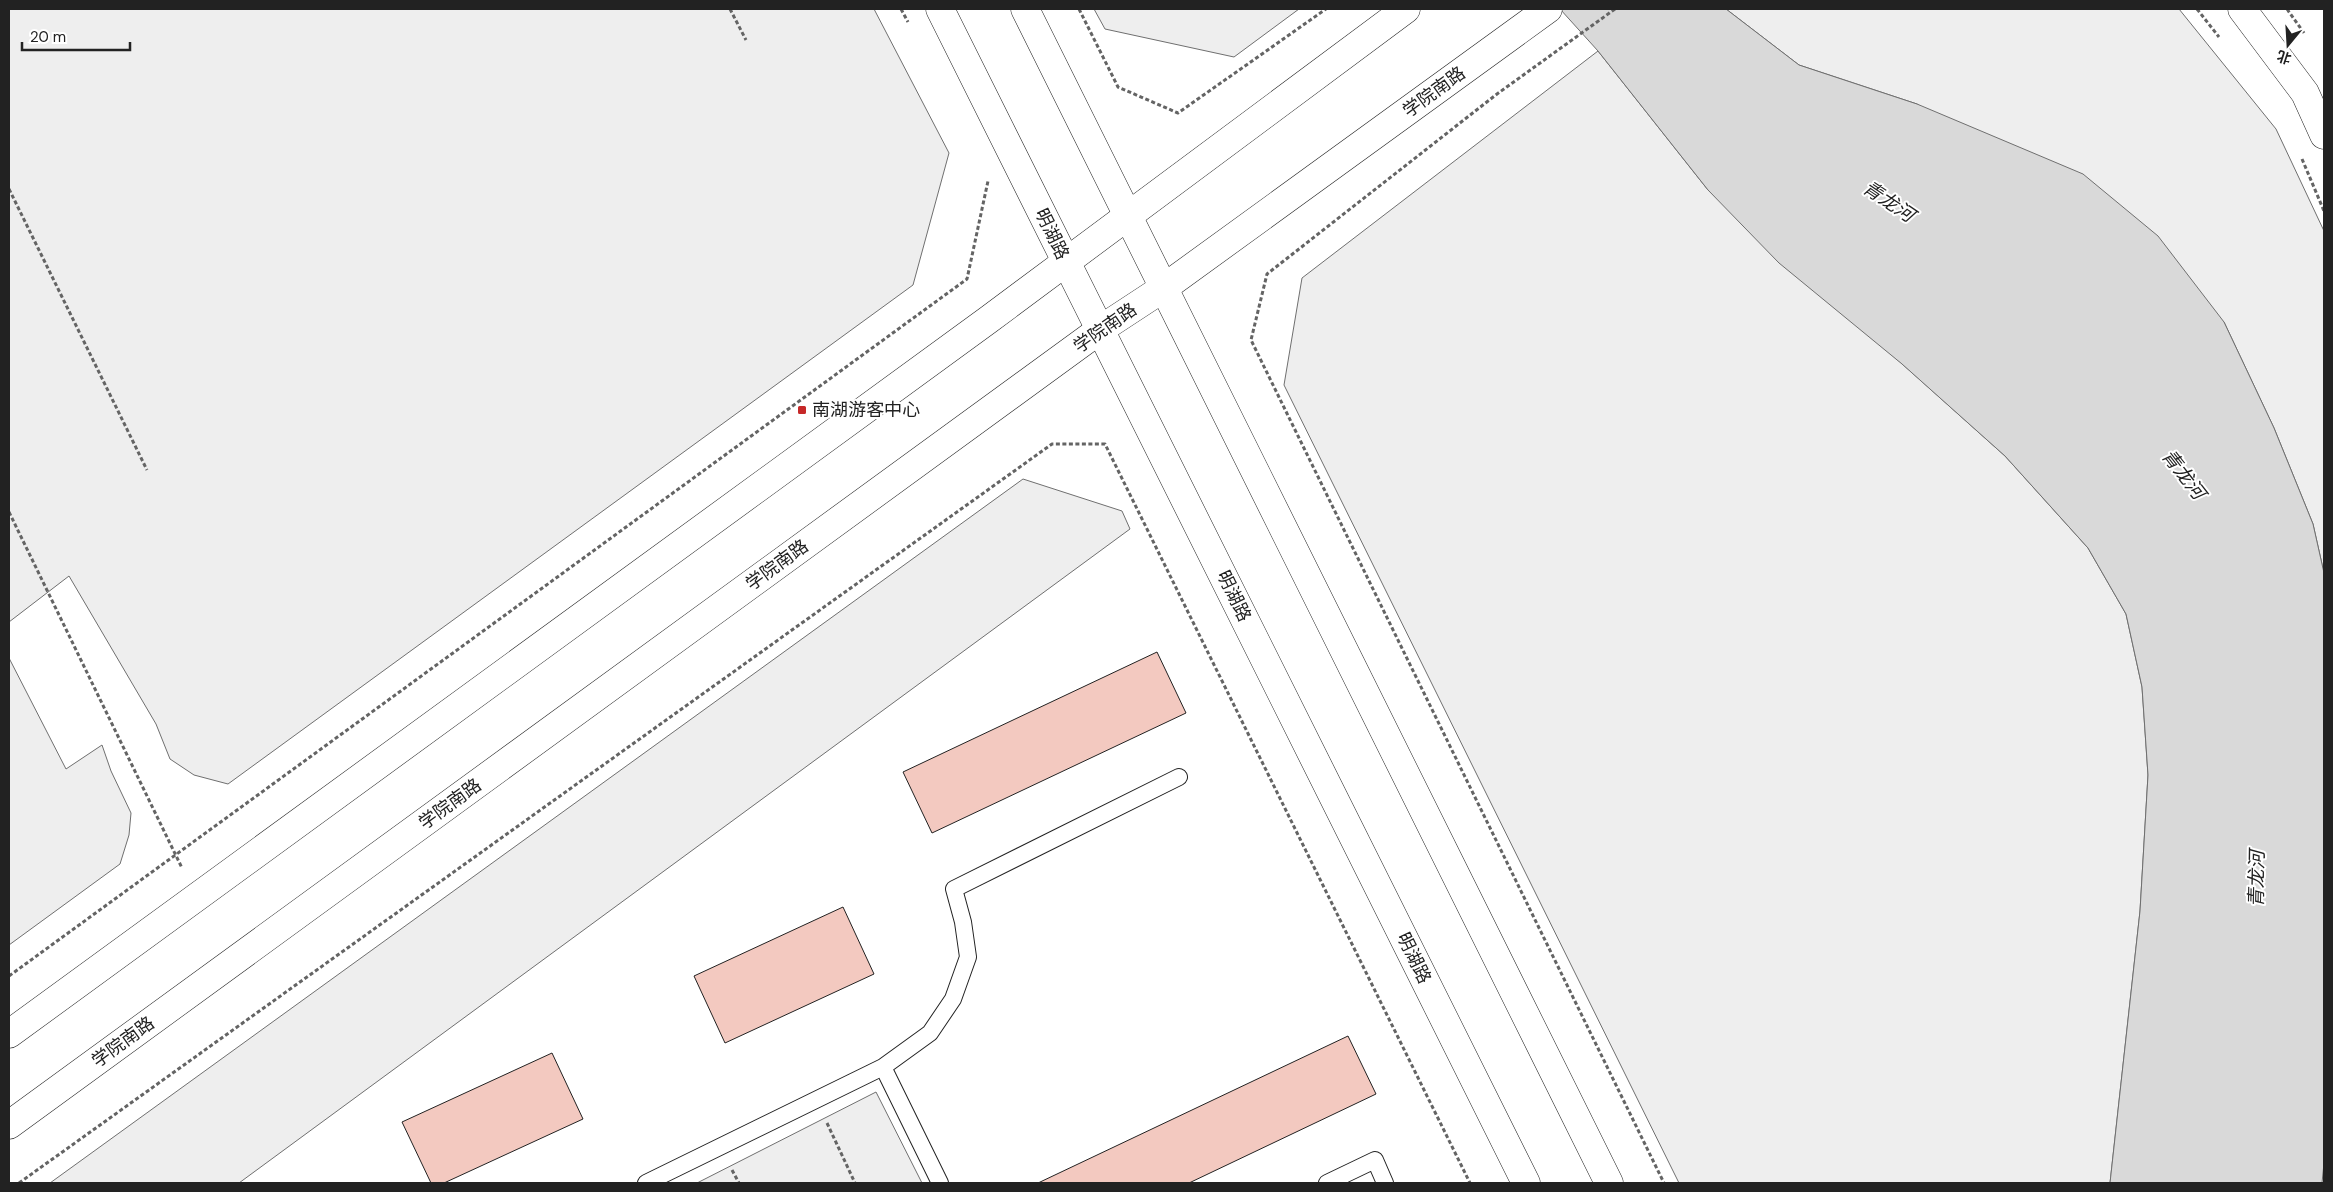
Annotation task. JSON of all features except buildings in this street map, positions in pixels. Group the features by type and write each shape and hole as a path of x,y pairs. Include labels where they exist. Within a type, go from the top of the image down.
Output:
{"main road":[{"name":"明湖路","path":"940,9 1526,1183"},
{"path":"1025,9 1165,287 1609,1183"},
{"path":"9,1034 1066,262 1406,9"},
{"name":"学院南路","path":"9,1125 1101,329 1165,287 1548,9"},
{"path":"2242,9 2305,93 2324,135"}],"lane":[{"path":"646,1183 883,1067 930,1033 953,999 968,957 963,922 954,889 1180,777"},
{"path":"883,1067 940,1183"},
{"path":"1327,1183 1375,1160 1385,1183"}],"path":[{"path":"730,9 746,40"},
{"path":"901,9 910,26"},
{"path":"1079,9 1118,87 1178,113 1326,9"},
{"path":"1615,9 1528,72 1267,274 1251,340 1664,1183"},
{"path":"2197,9 2220,38"},
{"path":"2300,156 2324,211"},
{"path":"9,976 967,280 989,180"},
{"path":"9,189 147,470"},
{"path":"19,1183 1052,444 1105,444 1470,1183"},
{"path":"9,512 197,898"},
{"path":"816,1100 855,1183"}],"shaded area":[{"path":"9,9 874,9 949,153 913,285 228,784 194,775 170,759 156,724 69,576 9,622"},
{"path":"1094,9 1299,9 1234,57 1105,29"},
{"path":"1726,9 2179,9 2276,129 2324,231 2324,573 2313,524 2274,428 2224,322 1917,104 1799,65"},
{"path":"1598,51 1708,190 2005,456 2088,548 2126,614 2142,687 2148,775 2140,911 2110,1183 1679,1183 1284,385 1302,278"},
{"path":"1023,479 1122,511 1130,529 239,1183 50,1183"},
{"path":"9,658 66,769 102,745 111,771 131,813 129,835 120,864 9,945"},
{"path":"876,1092 922,1183 697,1183"}],"water":[{"name":"青龙河","path":"1560,9 1726,9 1799,65 1917,104 2083,174 2158,236 2224,322 2274,428 2313,524 2324,573 2324,1163 2322,1183 2110,1183 2140,911 2148,775 2142,687 2126,614 2088,548 2005,456 1902,364 1779,263 1708,190 1598,51"}],"place":[{"name":"南湖游客中心","path":"802,410"}]}
